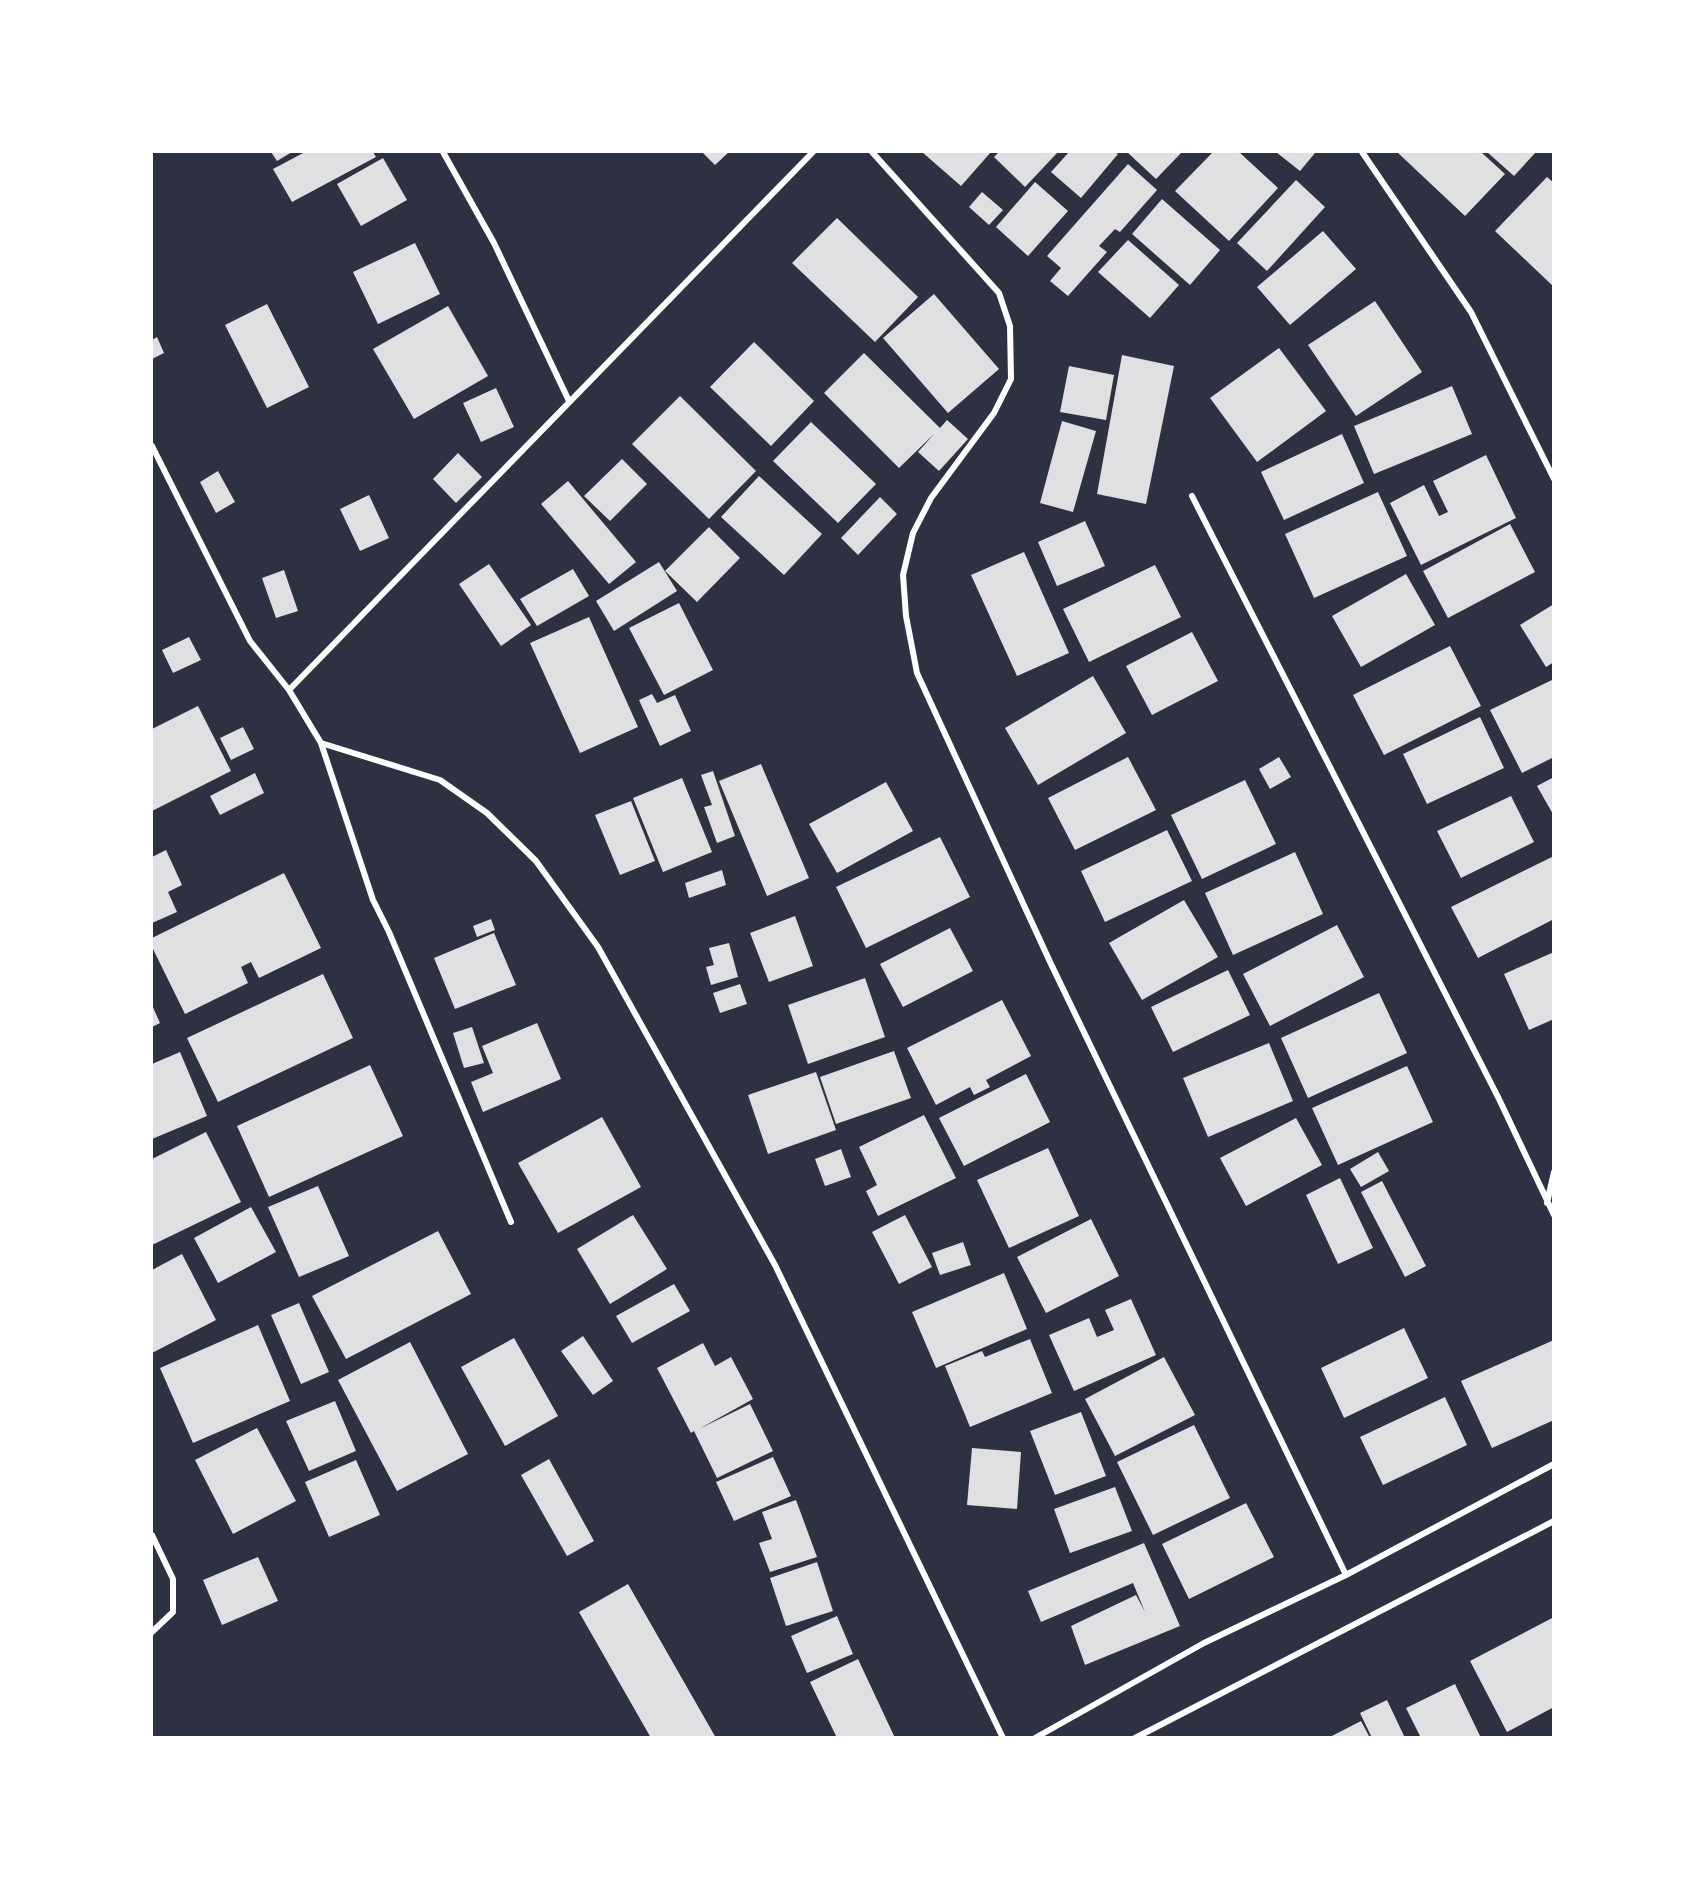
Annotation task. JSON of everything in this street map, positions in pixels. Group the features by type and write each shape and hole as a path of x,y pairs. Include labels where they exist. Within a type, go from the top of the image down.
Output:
{"street":[{"path":"443,152 494,243 569,401"},
{"path":"290,690 813,152"},
{"path":"872,152 999,293 1010,326 1011,379 994,413 931,498 913,533 903,575 906,616 917,673 1051,964 1346,1575"},
{"path":"1362,152 1471,312 1554,479"},
{"path":"152,446 250,641 290,690 321,743 373,900 389,932 511,1222"},
{"path":"1192,496 1499,1099 1554,1215"},
{"path":"321,743 440,780 487,813 536,861 598,947 775,1265 1004,1737"},
{"path":"1548,1203 1554,1172"},
{"path":"1035,1737 1204,1643 1346,1575 1554,1464"},
{"path":"1136,1737 1554,1521"},
{"path":"152,1535 173,1579 173,1612 152,1632"}],"building":[{"path":"271,152 292,152 277,161"},
{"path":"305,152 373,152 376,157 292,202 273,169"},
{"path":"702,152 729,152 715,165"},
{"path":"922,152 991,152 961,186"},
{"path":"999,152 1058,152 1025,187 994,157"},
{"path":"1069,152 1115,152 1118,154 1081,198 1051,172"},
{"path":"1127,152 1182,152 1156,179"},
{"path":"1213,152 1239,152 1278,188 1229,241 1175,191"},
{"path":"1276,152 1314,152 1315,153 1300,171"},
{"path":"1397,152 1481,152 1505,174 1465,216"},
{"path":"1487,152 1536,152 1514,176"},
{"path":"383,158 407,200 361,226 337,184"},
{"path":"1128,164 1157,190 1120,232 1115,229 1099,246 1107,252 1068,296 1050,281 1061,268 1047,256"},
{"path":"1547,177 1554,183 1554,287 1495,231"},
{"path":"1296,180 1325,207 1267,271 1237,243"},
{"path":"1035,182 1068,211 1028,256 996,227"},
{"path":"982,192 1003,210 989,225 969,207"},
{"path":"1162,199 1220,250 1190,285 1132,234"},
{"path":"837,218 918,297 875,342 792,263"},
{"path":"1323,231 1356,269 1290,325 1257,287"},
{"path":"1128,240 1179,285 1150,318 1098,272"},
{"path":"415,243 440,294 378,324 353,272"},
{"path":"934,294 999,369 948,413 883,338"},
{"path":"1375,301 1422,372 1356,416 1308,345"},
{"path":"267,304 309,387 267,408 225,325"},
{"path":"448,306 488,376 414,419 373,349"},
{"path":"157,337 164,353 152,359 152,340"},
{"path":"754,342 814,401 771,446 710,387"},
{"path":"1279,348 1326,411 1257,462 1210,398"},
{"path":"864,353 940,428 947,420 968,439 939,471 918,452 934,434 899,468 824,393"},
{"path":"1122,355 1174,366 1146,504 1097,494"},
{"path":"1069,366 1114,375 1106,420 1060,412"},
{"path":"1452,386 1472,434 1374,474 1354,426"},
{"path":"496,388 514,427 481,442 463,403"},
{"path":"680,396 756,471 709,519 632,444"},
{"path":"1062,421 1096,431 1073,512 1040,503"},
{"path":"811,422 876,484 838,523 773,461"},
{"path":"1342,434 1364,483 1284,520 1261,472"},
{"path":"458,453 482,477 456,503 433,479"},
{"path":"1486,455 1516,518 1421,565 1390,503 1424,485 1439,516 1448,512 1433,481"},
{"path":"622,459 647,484 610,521 584,496"},
{"path":"218,471 235,502 216,513 200,482"},
{"path":"759,476 822,534 784,575 721,517"},
{"path":"568,481 636,562 609,584 541,504"},
{"path":"1378,492 1407,556 1314,598 1285,534"},
{"path":"369,495 389,538 360,551 340,509"},
{"path":"880,497 897,514 858,555 841,538"},
{"path":"1085,521 1105,566 1057,586 1038,542"},
{"path":"1510,524 1535,572 1448,618 1423,571"},
{"path":"709,527 740,558 697,602 665,571"},
{"path":"1024,552 1069,653 1017,676 971,575"},
{"path":"659,562 677,591 614,631 596,601"},
{"path":"489,564 531,625 501,646 459,584"},
{"path":"1155,565 1181,617 1089,662 1063,609"},
{"path":"573,569 589,596 537,626 520,599"},
{"path":"284,570 298,611 276,618 262,578"},
{"path":"1406,574 1435,625 1361,667 1332,616"},
{"path":"679,603 713,670 664,695 629,628"},
{"path":"1554,604 1554,662 1546,667 1520,625"},
{"path":"589,617 638,727 580,753 530,643"},
{"path":"1192,632 1218,681 1152,715 1126,666"},
{"path":"189,637 201,660 173,673 162,650"},
{"path":"1450,646 1481,706 1384,755 1353,695"},
{"path":"1093,676 1126,733 1038,785 1005,728"},
{"path":"1554,679 1554,757 1522,773 1490,710"},
{"path":"652,694 657,703 675,695 691,731 660,746 639,700"},
{"path":"198,706 231,771 152,811 152,729"},
{"path":"1480,717 1504,768 1427,804 1403,754"},
{"path":"243,727 254,749 231,760 220,738"},
{"path":"1128,757 1156,810 1075,850 1048,798"},
{"path":"1279,757 1291,777 1270,789 1259,769"},
{"path":"761,764 809,878 767,896 719,781"},
{"path":"713,771 735,836 717,843 704,807 712,805 701,775"},
{"path":"255,773 264,793 220,815 210,796"},
{"path":"1554,777 1554,816 1537,786"},
{"path":"682,778 712,852 663,872 633,798"},
{"path":"1245,780 1276,844 1202,879 1171,815"},
{"path":"886,782 913,831 837,873 809,824"},
{"path":"1511,796 1534,842 1461,878 1437,831"},
{"path":"631,801 655,861 620,875 595,815"},
{"path":"1167,830 1192,881 1105,922 1081,871"},
{"path":"940,837 970,897 866,948 836,887"},
{"path":"166,850 182,885 168,892 177,912 152,923 152,857"},
{"path":"1295,852 1323,914 1233,955 1205,893"},
{"path":"1554,856 1554,919 1478,958 1451,907"},
{"path":"722,870 726,885 689,898 685,883"},
{"path":"284,873 321,948 259,978 251,962 241,967 248,983 185,1014 152,947 152,938"},
{"path":"1184,900 1218,957 1142,1000 1109,943"},
{"path":"795,916 813,966 769,982 750,933"},
{"path":"491,919 495,930 477,937 473,926"},
{"path":"1337,925 1364,977 1270,1026 1243,974"},
{"path":"950,928 973,971 903,1007 880,964"},
{"path":"494,933 516,985 455,1009 434,958"},
{"path":"729,943 738,977 711,985 706,967 714,965 709,948"},
{"path":"1554,952 1554,1019 1529,1030 1504,974"},
{"path":"1228,970 1250,1015 1173,1052 1151,1007"},
{"path":"323,974 353,1038 218,1102 187,1038"},
{"path":"865,978 885,1037 808,1064 788,1005"},
{"path":"740,984 747,1004 720,1013 713,993"},
{"path":"1379,993 1407,1053 1308,1098 1281,1038"},
{"path":"1002,1000 1031,1056 986,1080 990,1087 974,1095 970,1087 936,1105 907,1048"},
{"path":"152,1005 160,1023 152,1027"},
{"path":"537,1023 561,1079 483,1112 471,1082 493,1073 482,1046"},
{"path":"472,1027 484,1063 464,1068 453,1033"},
{"path":"1269,1043 1293,1101 1208,1137 1183,1078"},
{"path":"894,1051 911,1098 836,1124 820,1077"},
{"path":"180,1052 207,1116 152,1139 152,1064"},
{"path":"370,1065 403,1136 269,1197 237,1126"},
{"path":"1407,1066 1433,1122 1338,1165 1312,1108"},
{"path":"816,1072 836,1130 768,1154 748,1095"},
{"path":"1026,1074 1050,1122 964,1166 939,1118"},
{"path":"924,1115 956,1178 878,1216 866,1191 877,1185 859,1147"},
{"path":"602,1117 641,1187 558,1233 518,1163"},
{"path":"1296,1118 1322,1165 1246,1206 1220,1158"},
{"path":"206,1132 241,1202 152,1245 152,1159"},
{"path":"1048,1148 1079,1216 1009,1248 977,1180"},
{"path":"841,1149 851,1177 825,1186 815,1159"},
{"path":"1378,1152 1389,1171 1361,1187 1350,1169"},
{"path":"1340,1178 1373,1248 1338,1264 1306,1195"},
{"path":"1382,1181 1426,1266 1405,1277 1361,1192"},
{"path":"318,1186 349,1256 299,1277 268,1207"},
{"path":"251,1207 276,1252 218,1283 194,1238"},
{"path":"633,1215 667,1269 610,1304 577,1249"},
{"path":"905,1215 932,1267 899,1284 872,1232"},
{"path":"1091,1219 1119,1276 1046,1313 1017,1257"},
{"path":"438,1231 471,1294 346,1359 312,1296"},
{"path":"963,1242 971,1265 940,1275 932,1253"},
{"path":"182,1254 216,1320 152,1353 152,1270"},
{"path":"1004,1273 1027,1329 936,1368 912,1312"},
{"path":"674,1284 690,1311 632,1343 616,1316"},
{"path":"1131,1299 1156,1355 1074,1391 1049,1335 1089,1318 1097,1337 1114,1330 1105,1310"},
{"path":"299,1303 329,1372 301,1384 271,1315"},
{"path":"258,1325 290,1401 193,1443 160,1368"},
{"path":"1404,1328 1428,1378 1344,1418 1321,1368"},
{"path":"583,1336 613,1381 593,1395 561,1351"},
{"path":"514,1338 558,1416 505,1446 461,1367"},
{"path":"1030,1339 1052,1393 970,1427 945,1366 982,1351 985,1357"},
{"path":"1554,1340 1554,1420 1492,1448 1461,1381"},
{"path":"410,1342 468,1454 397,1491 338,1380"},
{"path":"703,1343 715,1366 731,1357 753,1399 699,1429 750,1404 773,1451 717,1478 694,1431 691,1433 657,1368"},
{"path":"1164,1357 1195,1415 1115,1456 1085,1399"},
{"path":"1445,1397 1467,1445 1383,1485 1360,1437"},
{"path":"335,1401 356,1451 309,1471 286,1421"},
{"path":"1081,1412 1106,1476 1055,1495 1030,1431"},
{"path":"1194,1425 1230,1498 1153,1535 1117,1462"},
{"path":"257,1428 296,1501 233,1534 195,1460"},
{"path":"972,1448 1021,1452 1017,1509 967,1505"},
{"path":"773,1457 791,1496 734,1521 716,1482"},
{"path":"549,1459 594,1541 567,1556 521,1475"},
{"path":"356,1460 380,1515 329,1537 305,1482"},
{"path":"1115,1487 1132,1531 1070,1553 1054,1509"},
{"path":"796,1500 817,1557 770,1572 759,1543 772,1539 762,1512"},
{"path":"1246,1503 1274,1557 1189,1599 1162,1544"},
{"path":"1144,1543 1180,1626 1085,1665 1071,1626 1136,1595 1145,1612 1133,1583 1041,1622 1028,1591"},
{"path":"258,1557 278,1601 222,1625 203,1580"},
{"path":"817,1562 833,1611 786,1626 770,1578"},
{"path":"628,1584 716,1738 651,1738 579,1612"},
{"path":"837,1616 853,1654 807,1673 791,1636"},
{"path":"1554,1617 1554,1707 1507,1732 1470,1661"},
{"path":"858,1659 895,1738 837,1738 810,1682"},
{"path":"1455,1684 1481,1738 1421,1738 1406,1708"},
{"path":"1387,1700 1405,1738 1372,1738 1360,1713"},
{"path":"1361,1721 1370,1738 1328,1738"}]}
